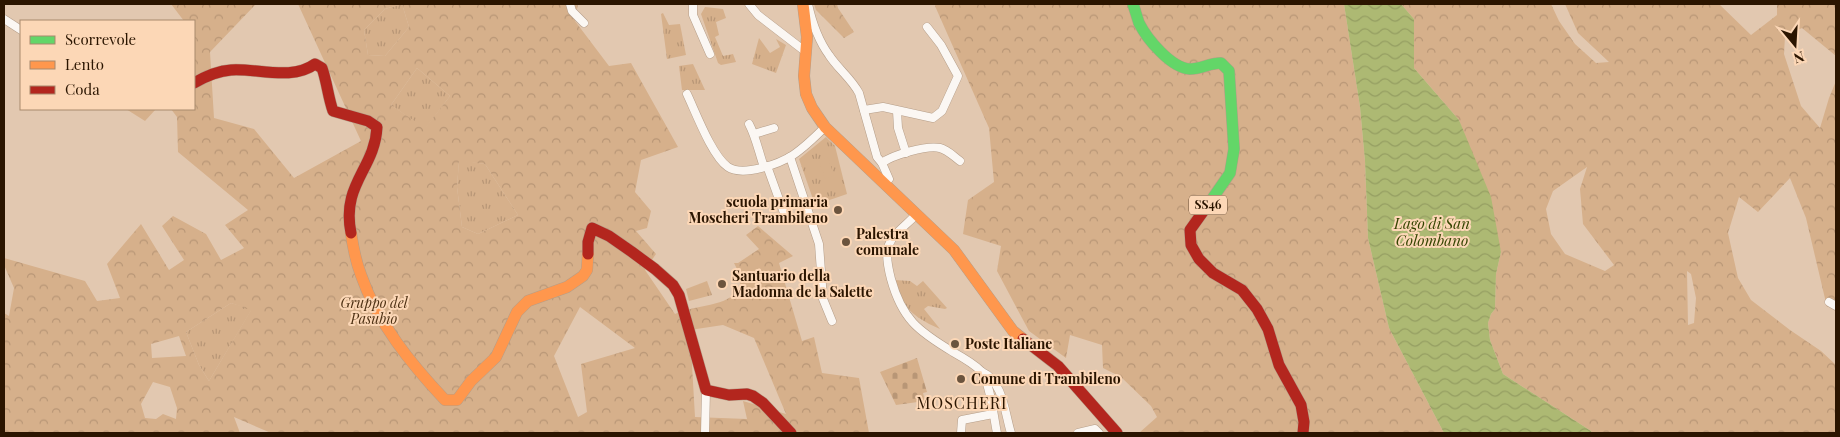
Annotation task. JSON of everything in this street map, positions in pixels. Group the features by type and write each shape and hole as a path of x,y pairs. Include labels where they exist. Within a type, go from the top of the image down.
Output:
{"street":[{"path":"570,4 572,10 584,23"},
{"path":"692,4 693,15 710,54"},
{"path":"748,4 758,16 806,52"},
{"path":"803,4 807,37 804,76 806,94 824,127 954,250 1013,331 1058,366 1117,433"},
{"path":"808,4 813,26 829,56 854,84 859,93 877,157 882,163 889,179 884,182"},
{"name":"SS46","path":"1133,4 1140,22 1156,46 1171,61 1188,69 1216,62 1223,64 1229,71 1234,149 1230,173 1190,230 1191,245 1198,259 1213,273 1242,290 1257,309 1268,329 1279,365 1301,405 1304,422 1303,433"},
{"path":"4,19 20,29"},
{"path":"864,110 883,107 933,118 942,111 958,76 942,45 927,27"},
{"path":"195,82 204,76 227,69 303,72 315,64 322,68 333,111 368,121 377,127 378,137 360,174 349,203 348,224 350,233 362,278 378,310 428,383 446,400 457,400 471,382 496,357 517,312 528,301 567,287 583,276 587,270 588,242 592,228 621,243 670,282 679,295 706,390 705,433"},
{"path":"687,94 717,155 727,166 742,172 790,157 817,136 824,127"},
{"path":"897,111 898,128 906,153"},
{"path":"749,124 754,134 756,146 766,166 784,213"},
{"path":"754,134 774,128"},
{"path":"882,163 887,159 906,153 934,148 941,148 960,161"},
{"path":"790,157 820,244 823,299 832,322"},
{"path":"916,215 893,236 888,246 886,257 897,298 902,309 917,327 990,376 998,388 1011,433"},
{"path":"982,372 988,388 997,433"},
{"path":"706,390 728,395 747,394 753,396 763,403 791,433"},
{"path":"961,433 962,420 993,414"},
{"path":"1078,433 1095,429 1099,433"}],"green space":[{"name":"Gruppo del Pasubio","path":"171,4 256,4 210,52 214,118 254,129 294,178 361,141 298,4 402,4 578,4 575,21 609,66 631,63 678,147 641,160 635,192 651,211 647,228 636,231 656,254 645,270 675,314 728,299 739,288 741,277 734,263 738,263 759,249 746,235 758,226 793,256 779,263 802,341 814,337 822,373 859,378 869,433 271,433 234,417 240,433 4,433 4,313 9,316 14,288 4,265 4,258 85,281 97,301 120,298 107,264 141,224 169,270 184,260 162,226 173,216 206,234 221,260 244,248 225,225 248,210 178,152 177,117 172,110 195,110 195,20 183,20","holes":["402,4 409,27 385,56 368,55 364,30 385,9","417,68 450,96 425,128 391,105","459,161 485,164 518,215 478,234 462,227 457,187","231,303 251,310 209,381 199,365 186,332","580,307 635,348 581,364 587,412 578,417 554,356","723,325 754,338 786,414 743,401 747,419 695,417 690,330","179,336 186,356 152,358 151,344","153,382 170,387 177,408 176,419 163,414 156,419 145,418 141,404"]},
{"path":"402,4 409,27 385,56 368,55 364,30 385,9"},
{"path":"814,4 837,4 854,32 844,38 816,10"},
{"path":"936,4 1344,4 1360,107 1365,161 1368,238 1389,328 1444,433 1139,433 1157,417 1151,406 1121,377 1103,368 1102,345 1070,335 1066,358 1029,331 997,271 1001,246 963,234 968,200 994,182 989,128 935,6"},
{"path":"1401,4 1551,4 1559,21 1575,44 1596,63 1609,62 1578,33 1565,4 1719,4 1751,35 1777,15 1777,4 1836,4 1836,56 1802,28 1785,36 1784,54 1801,106 1820,128 1836,81 1836,302 1827,307 1806,218 1790,178 1758,212 1739,197 1728,233 1738,278 1751,300 1821,351 1836,365 1836,433 1592,433 1503,374 1490,340 1488,323 1495,309 1496,274 1501,252 1459,120 1414,68 1414,19","holes":["1587,167 1580,189 1583,224 1614,265 1605,271 1565,254 1551,234 1546,209 1553,191","1687,271 1691,274 1696,298 1694,323 1688,325"]},
{"path":"705,7 723,9 726,18 716,22 719,35 715,37 723,56 733,54 736,62 721,65 718,63 701,14"},
{"path":"663,13 669,25 680,24 686,55 667,59 661,14"},
{"path":"759,38 770,53 780,47 776,39 786,45 776,73 752,64"},
{"path":"693,64 705,90 682,90 679,66"},
{"path":"417,68 450,96 425,129 391,105"},
{"path":"128,110 155,110 145,121"},
{"path":"826,137 835,146 847,194 815,205 799,159"},
{"path":"828,157 834,176 825,179 819,160"},
{"path":"459,160 485,164 518,215 478,234 462,227 457,187"},
{"path":"895,280 910,281 917,286 923,281 947,308 928,306 924,309 940,329 924,321 908,309 900,297"},
{"path":"707,281 712,295 689,301 686,289"},
{"path":"231,303 252,309 209,381 199,365 186,332"},
{"path":"917,358 927,392 923,393 925,401 896,405 880,372"}],"water":[{"name":"Lago di San Colombano","path":"1344,4 1401,4 1414,19 1414,68 1459,120 1491,197 1501,252 1496,274 1495,309 1488,323 1490,340 1503,374 1592,433 1444,433 1389,328 1368,238 1365,161 1360,107"}],"traffic: fast":[{"path":"1133,4 1139,23 1148,37 1160,52 1175,64 1190,69 1221,63 1229,71 1234,149 1230,173 1210,202"}],"traffic: slow":[{"path":"803,4 807,37 804,76 806,94 812,108 825,127 954,250 1013,331 1023,339"},
{"path":"351,233 359,270 376,309 396,342 445,400 457,400 471,381 496,357 517,312 528,301 567,287 583,276 587,270 588,254"}],"traffic: jam":[{"path":"195,82 212,74 226,71 241,70 285,73 296,72 315,64 322,68 333,111 368,121 377,127 371,154 354,189 349,216 351,233"},
{"path":"1210,202 1190,230 1191,245 1199,259 1213,273 1242,290 1257,309 1268,329 1279,365 1301,405 1304,422 1303,433"},
{"path":"588,254 588,242 592,228 609,236 655,269 673,285 679,295 706,390 729,395 747,394 753,396 763,403 791,433"},
{"path":"1023,339 1058,366 1117,433"}],"place":[{"name":"scuola primaria Moscheri Trambileno","path":"838,210"},
{"name":"Palestra comunale","path":"846,242"},
{"name":"Santuario della Madonna de la Salette","path":"722,284"},
{"name":"Poste Italiane","path":"955,344"},
{"name":"Comune di Trambileno","path":"961,379"}],"district":[{"name":"MOSCHERI","path":"962,403"}]}
